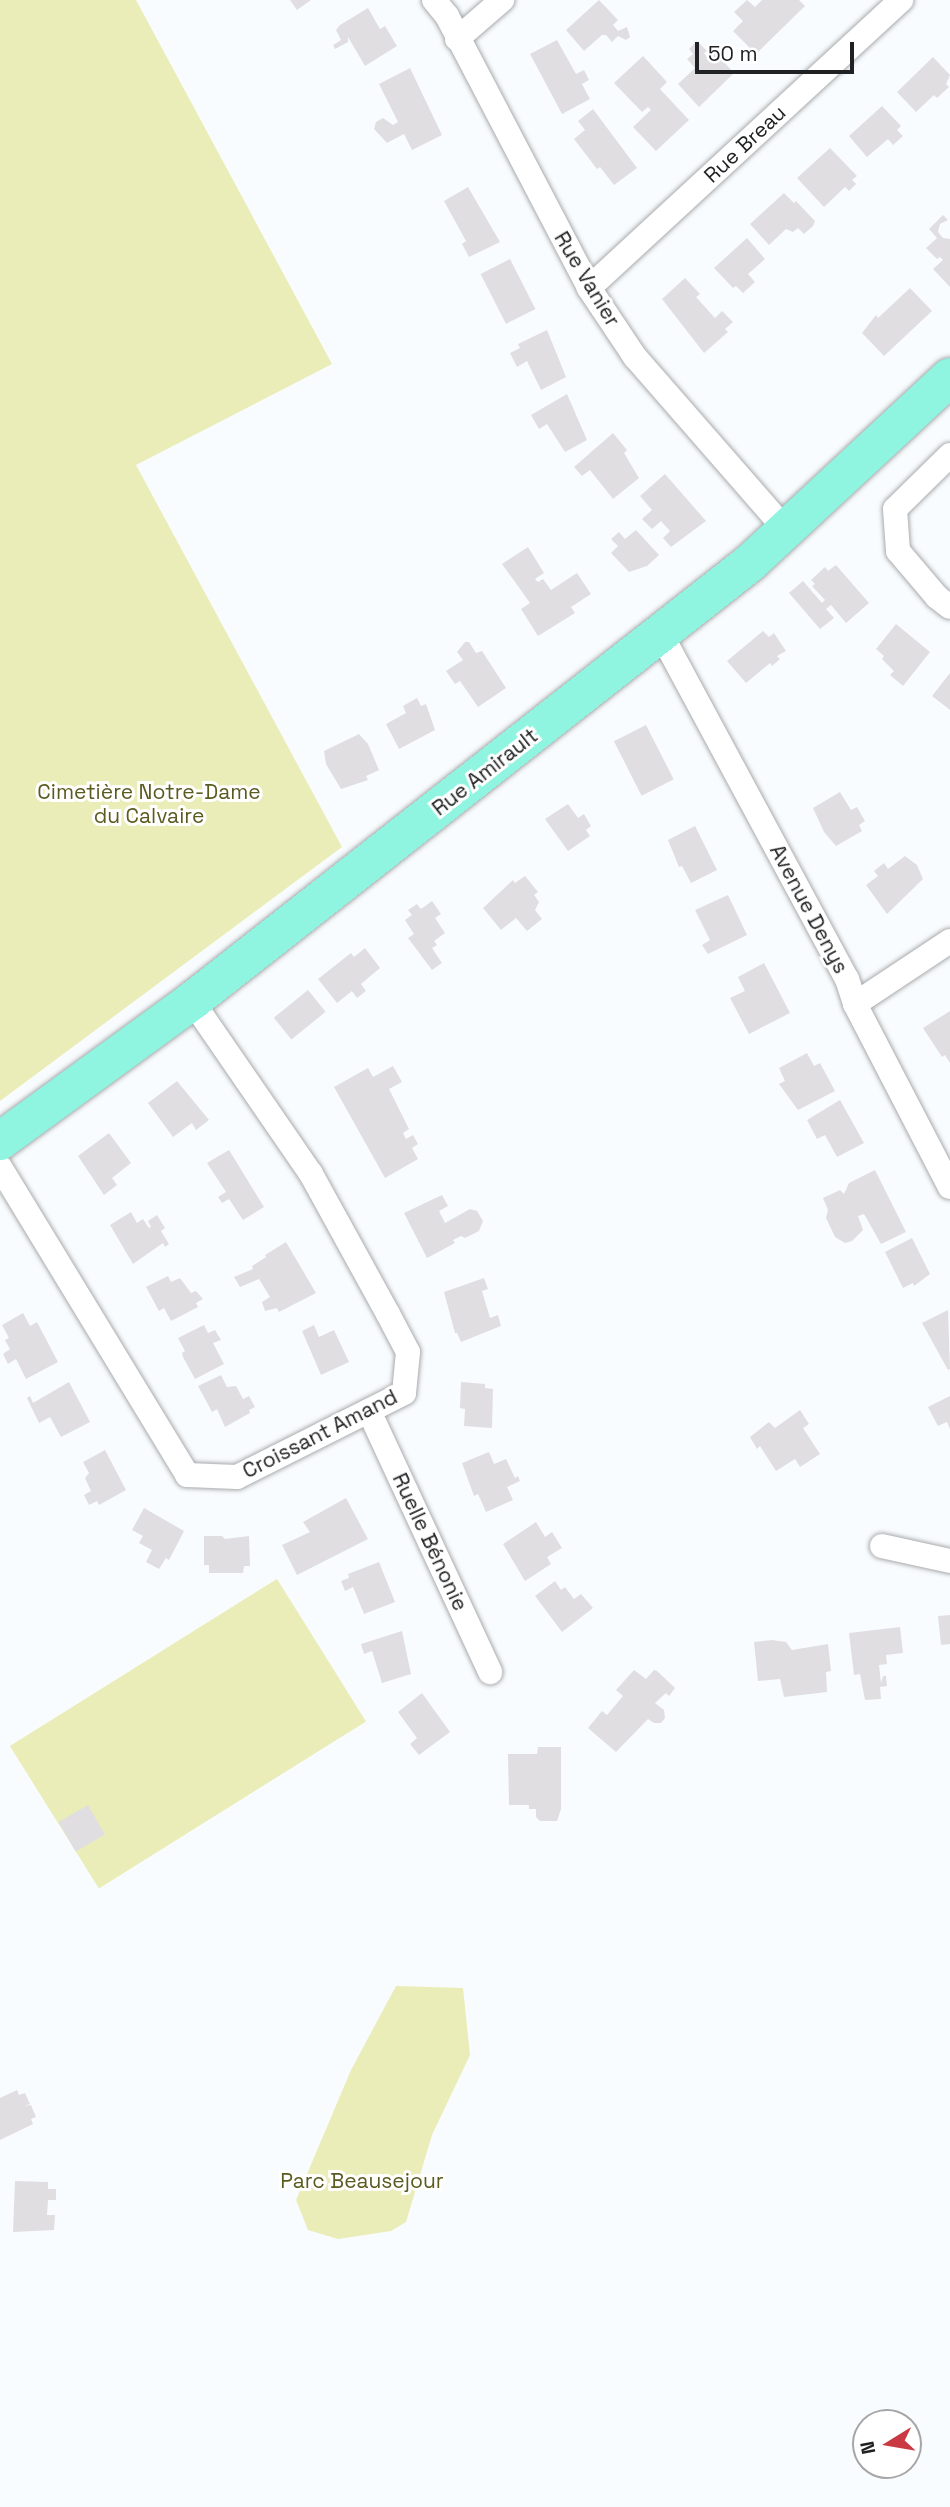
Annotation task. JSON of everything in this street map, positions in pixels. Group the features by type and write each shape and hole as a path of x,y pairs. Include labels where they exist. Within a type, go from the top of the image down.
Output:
{"main road":[{"name":"Rue Amirault","path":"0,1141 192,1001 750,563 950,377"}],"street":[{"name":"Rue Vanier","path":"434,0 447,16 589,288 635,356 785,529"},
{"path":"457,39 502,0"},
{"name":"Rue Breau","path":"589,288 901,0"},
{"path":"950,455 895,509 898,551 937,597 950,607"},
{"name":"Avenue Denys","path":"661,634 847,979 855,1004 950,1187"},
{"path":"855,1004 950,941"},
{"name":"Croissant Amand","path":"0,1167 187,1475 237,1477 404,1393 408,1352 311,1174 192,1001"},
{"name":"Ruelle Bénonie","path":"369,1411 490,1672"},
{"path":"882,1546 950,1561"}],"green space":[{"name":"Cimetière Notre-Dame du Calvaire","path":"0,0 136,0 332,364 136,465 342,847 0,1101"},
{"path":"277,1579 366,1721 99,1888 10,1746"},
{"name":"Parc Beausejour","path":"396,1986 463,1988 470,2055 432,2135 406,2222 391,2231 338,2239 308,2230 296,2200 351,2070"}],"building":[{"path":"290,0 311,0 297,10"},
{"path":"599,0 618,20 613,25 618,31 627,27 630,37 626,40 618,36 612,42 606,35 602,35 584,51 566,30"},
{"path":"747,0 755,7 762,0 799,0 805,6 756,54 733,31 743,21 734,12"},
{"path":"368,8 380,29 385,26 397,46 365,66 348,37 348,42 335,49 333,45 341,40 336,30 340,25"},
{"path":"557,40 576,74 584,70 589,80 582,84 590,99 562,114 530,54"},
{"path":"697,41 707,51 704,53 707,57 714,51 734,73 699,107 678,84 695,68 687,59 693,54 689,49"},
{"path":"643,56 667,82 660,89 689,120 656,151 633,127 651,110 648,107 642,112 614,83"},
{"path":"933,57 950,75 946,84 949,87 937,98 934,95 916,112 897,92"},
{"path":"410,68 442,135 412,150 404,134 387,143 374,129 376,122 383,118 393,125 398,122 379,84"},
{"path":"882,106 901,126 897,130 903,136 893,145 888,139 867,157 849,136"},
{"path":"593,109 637,168 614,185 600,167 597,169 574,139 585,130 578,121"},
{"path":"830,148 857,176 852,180 856,184 849,191 845,187 824,207 797,178"},
{"path":"468,187 500,242 469,257 462,244 466,241 444,201"},
{"path":"784,193 794,203 796,201 815,221 804,234 798,228 793,232 786,229 769,245 750,224"},
{"path":"943,215 948,220 940,224 938,232 943,238 950,239 950,287 933,269 943,260 940,257 937,259 926,248 937,238 929,229"},
{"path":"747,238 765,259 748,274 755,282 743,293 736,286 733,288 714,268"},
{"path":"510,259 535,309 506,324 481,274"},
{"path":"685,278 700,294 696,297 715,318 722,311 733,322 725,329 728,332 704,353 662,299"},
{"path":"910,288 932,311 884,356 862,333 876,315 878,318"},
{"path":"547,330 566,377 541,390 527,361 517,367 510,353 520,348 518,344"},
{"path":"567,394 587,440 565,452 547,424 539,429 531,415"},
{"path":"613,433 627,450 624,453 639,478 613,499 590,470 582,476 574,467"},
{"path":"665,474 706,521 671,547 663,538 670,531 661,521 652,529 642,519 652,510 640,496"},
{"path":"636,530 659,555 647,566 629,572 611,553 618,546 611,539 619,532 625,539"},
{"path":"528,547 544,573 535,579 538,582 543,579 551,590 577,573 591,594 571,607 575,613 538,636 521,609 530,603 502,564"},
{"path":"836,565 869,603 846,623 831,605 826,609 834,618 820,629 789,593 803,581 822,603 825,600 812,586 815,584 811,580 825,567 828,571"},
{"path":"896,624 930,652 903,686 890,675 894,671 876,649"},
{"path":"763,631 769,637 774,633 786,651 777,656 780,659 772,666 770,663 746,683 727,661"},
{"path":"465,642 469,642 476,653 482,651 506,688 478,707 460,681 455,684 446,671 463,660 457,652"},
{"path":"950,673 950,710 932,696"},
{"path":"417,698 421,706 426,704 435,730 399,749 386,724 406,713 403,706"},
{"path":"646,725 674,779 642,796 614,741"},
{"path":"359,734 368,744 379,770 366,776 368,780 341,789 326,764 324,751"},
{"path":"840,792 851,810 857,807 865,821 859,825 862,831 836,846 824,832 813,808"},
{"path":"568,804 578,818 584,814 591,826 586,830 590,836 568,851 545,819"},
{"path":"695,826 717,870 691,883 682,866 679,867 668,840"},
{"path":"905,856 917,865 923,879 887,914 866,885 878,876 874,871 884,863 888,869"},
{"path":"525,876 538,892 534,895 539,902 535,910 542,919 527,931 516,918 501,930 483,908 513,880 515,883"},
{"path":"728,895 747,935 708,954 702,945 710,940 695,910"},
{"path":"432,901 441,914 435,918 445,933 434,941 437,945 432,948 442,963 432,970 408,938 414,934 405,920 412,915 408,910 417,904 421,909"},
{"path":"365,948 380,968 361,984 366,991 357,998 352,991 337,1003 318,979 351,953 354,957"},
{"path":"764,963 790,1013 749,1034 730,998 745,991 738,977"},
{"path":"308,990 326,1012 291,1039 274,1018"},
{"path":"950,1011 950,1063 945,1055 942,1057 923,1028"},
{"path":"807,1053 814,1066 820,1063 835,1091 798,1110 779,1084 785,1081 779,1068"},
{"path":"393,1066 402,1082 389,1089 409,1129 403,1133 406,1139 413,1135 418,1144 412,1148 418,1159 385,1178 334,1087 368,1068 373,1077"},
{"path":"177,1081 209,1120 196,1130 192,1123 173,1137 148,1103"},
{"path":"840,1100 864,1143 837,1157 825,1135 817,1139 807,1120"},
{"path":"109,1133 131,1163 112,1178 117,1185 104,1195 78,1156"},
{"path":"229,1150 264,1207 243,1220 229,1199 222,1203 218,1197 226,1192 207,1163"},
{"path":"875,1170 906,1232 881,1244 864,1214 858,1216 863,1230 852,1241 845,1243 835,1237 826,1218 828,1210 823,1198 840,1190 844,1194 849,1183"},
{"path":"442,1195 448,1206 439,1211 445,1223 470,1209 477,1211 483,1221 479,1231 453,1240 455,1243 427,1258 404,1213"},
{"path":"131,1212 137,1223 143,1219 149,1228 151,1227 148,1221 157,1215 165,1228 161,1231 169,1244 165,1247 163,1243 133,1264 110,1225"},
{"path":"912,1238 930,1274 914,1286 913,1283 903,1288 885,1252"},
{"path":"286,1242 316,1293 279,1312 277,1308 265,1311 262,1302 270,1297 259,1279 240,1287 234,1277 253,1269 252,1266 266,1257 265,1255"},
{"path":"168,1276 171,1282 180,1278 191,1293 196,1291 203,1299 196,1303 198,1307 171,1321 164,1308 159,1311 146,1287"},
{"path":"484,1278 488,1289 482,1291 490,1318 498,1315 501,1326 461,1342 455,1333 444,1292"},
{"path":"948,1310 950,1369 948,1370 922,1323"},
{"path":"23,1313 30,1326 37,1322 58,1362 26,1379 16,1359 8,1364 3,1354 10,1349 5,1340 9,1338 2,1325"},
{"path":"204,1325 208,1333 215,1330 221,1340 213,1343 224,1364 195,1379 183,1357 182,1353 185,1351 178,1338"},
{"path":"314,1325 319,1337 334,1330 349,1362 321,1375 302,1331"},
{"path":"221,1375 227,1387 236,1386 243,1399 249,1396 255,1407 249,1410 250,1413 225,1427 217,1409 212,1412 198,1386"},
{"path":"69,1382 90,1422 61,1437 50,1417 39,1423 27,1398 30,1396 33,1403"},
{"path":"461,1382 485,1384 485,1388 493,1389 492,1428 464,1426 465,1409 460,1408"},
{"path":"950,1396 950,1429 947,1422 938,1426 928,1407"},
{"path":"800,1410 809,1424 803,1428 820,1454 800,1467 795,1459 776,1471 760,1446 757,1449 750,1437 769,1422 775,1428"},
{"path":"105,1450 126,1490 99,1505 97,1501 89,1505 84,1495 91,1491 85,1478 89,1473 83,1462"},
{"path":"489,1452 494,1464 506,1459 515,1478 518,1476 520,1481 507,1487 513,1500 486,1512 478,1494 474,1496 462,1463"},
{"path":"346,1498 368,1539 297,1575 282,1545 310,1532 303,1522"},
{"path":"144,1508 184,1531 169,1560 166,1558 159,1569 146,1562 152,1550 139,1543 143,1536 132,1530"},
{"path":"536,1522 545,1537 552,1532 562,1548 547,1557 551,1564 525,1581 503,1544"},
{"path":"204,1536 222,1536 225,1539 249,1536 250,1566 244,1566 243,1573 209,1573 209,1565 204,1565"},
{"path":"379,1562 395,1602 364,1614 353,1587 345,1591 341,1581 349,1578 348,1574"},
{"path":"555,1581 561,1590 565,1587 574,1599 581,1594 593,1608 562,1632 535,1596"},
{"path":"950,1615 950,1644 941,1645 938,1616"},
{"path":"900,1627 903,1653 886,1655 887,1664 879,1665 881,1683 883,1676 886,1676 887,1686 880,1687 881,1699 865,1700 860,1674 854,1675 849,1633"},
{"path":"402,1631 411,1674 382,1683 372,1651 364,1654 361,1644"},
{"path":"754,1642 786,1642 792,1650 828,1644 831,1671 826,1672 827,1692 784,1697 780,1679 758,1681"},
{"path":"634,1670 646,1679 654,1670 657,1671 675,1688 669,1696 666,1693 655,1703 664,1710 665,1718 661,1723 648,1719 616,1752 588,1728 602,1711 607,1715 623,1696 616,1690"},
{"path":"422,1693 450,1732 419,1755 410,1744 417,1738 398,1712"},
{"path":"538,1747 561,1747 561,1809 557,1821 540,1821 536,1817 536,1809 529,1809 529,1805 509,1805 508,1754 537,1754"},
{"path":"88,1805 105,1834 76,1851 59,1822"},
{"path":"17,2090 19,2095 25,2093 30,2104 25,2106 31,2105 36,2117 31,2119 33,2124 0,2140 0,2098"},
{"path":"15,2181 48,2182 48,2189 56,2189 56,2200 48,2200 47,2215 55,2215 54,2230 13,2232"}]}
